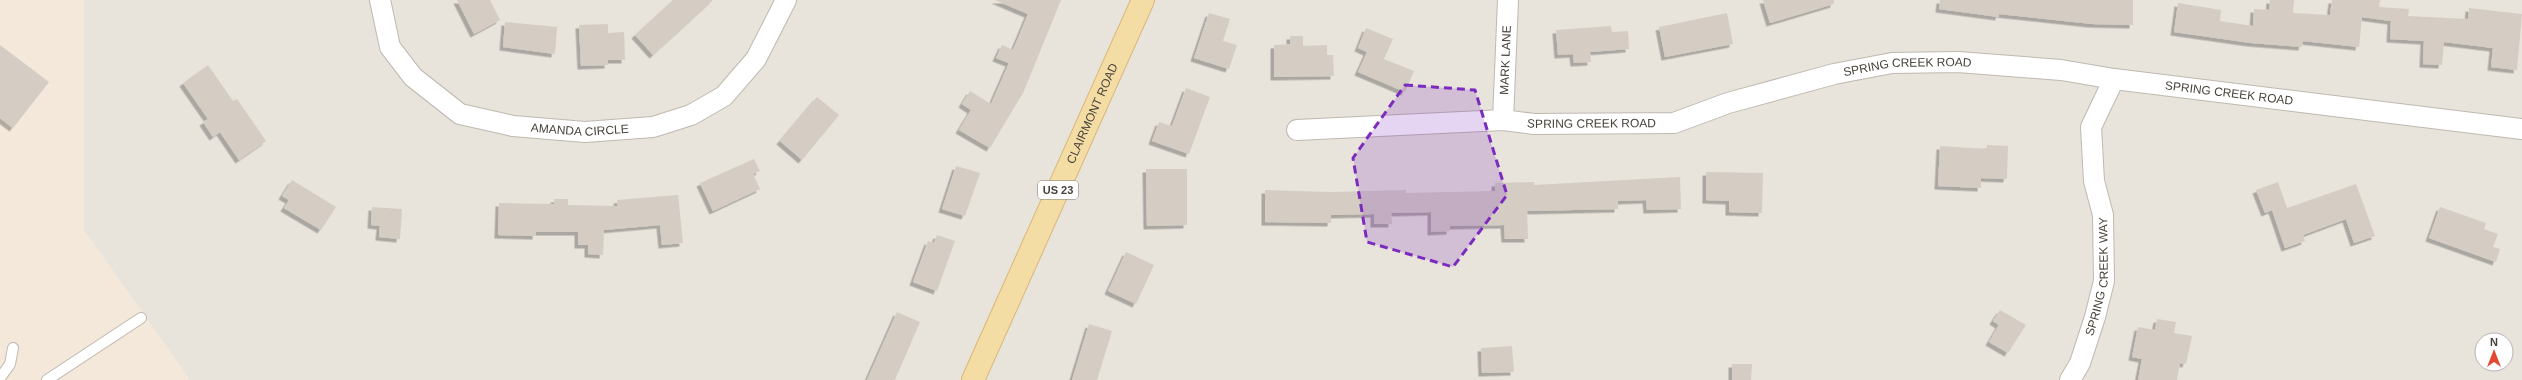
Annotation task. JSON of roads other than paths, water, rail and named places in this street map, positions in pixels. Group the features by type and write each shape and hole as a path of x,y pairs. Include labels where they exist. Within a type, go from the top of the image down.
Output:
{"main road":[{"name":"CLAIRMONT ROAD","path":"973,380 1143,0"}],"street":[{"name":"AMANDA CIRCLE","path":"380,0 390,47 413,78 460,114 513,126 585,132 653,127 691,115 724,96 756,59 786,0"},
{"name":"MARK LANE","path":"1503,120 1508,0"},
{"name":"SPRING CREEK ROAD","path":"1297,130 1503,120 1534,124 1674,123 1735,101 1834,74 1892,63 1958,62 2061,70 2114,79 2522,129"},
{"name":"SPRING CREEK WAY","path":"2070,380 2080,363 2095,317 2104,281 2103,215 2094,181 2091,127 2114,79"}],"lane":[{"path":"46,380 141,318"},
{"path":"0,378 10,364 13,348"}]}
